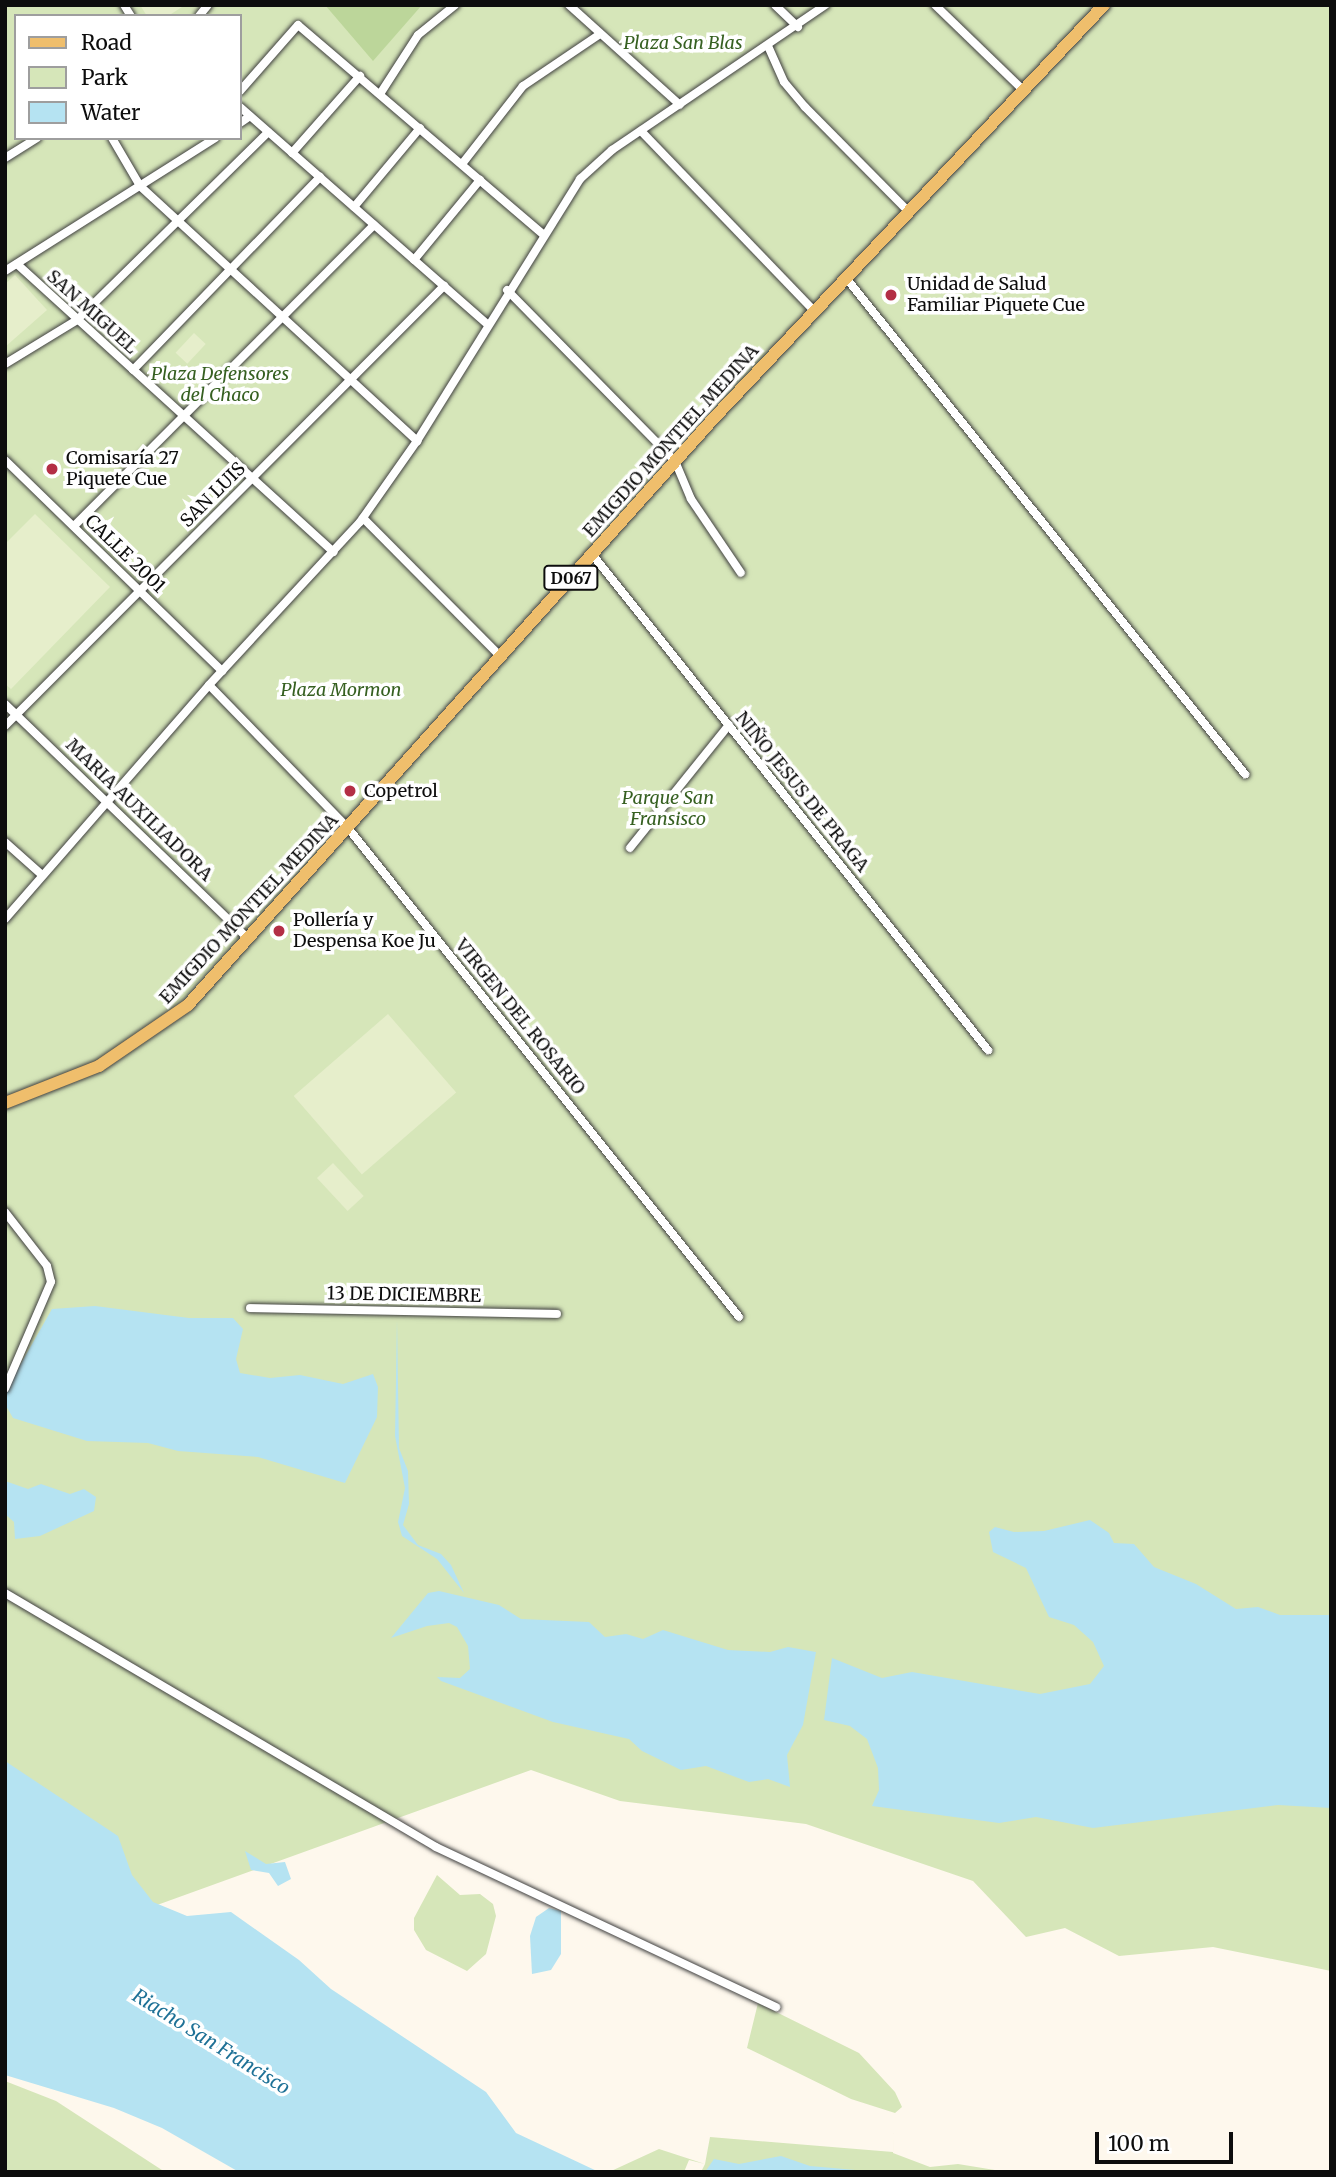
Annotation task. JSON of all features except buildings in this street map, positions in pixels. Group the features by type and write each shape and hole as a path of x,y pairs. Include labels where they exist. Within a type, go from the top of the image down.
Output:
{"main road":[{"name":"EMIGDIO MONTIEL MEDINA","path":"5,1102 89,1072 138,1044 180,1013 249,940 675,461 1104,5"}],"street":[{"path":"380,94 418,35 455,5"},
{"path":"569,5 680,105"},
{"path":"775,5 798,27"},
{"path":"5,919 209,685 363,518 417,441 486,323 580,179 641,131 798,27 825,5"},
{"path":"935,5 1024,91"},
{"path":"242,89 298,25 543,234"},
{"path":"462,164 523,86 600,34"},
{"path":"768,46 784,82 805,107 909,212"},
{"path":"292,153 360,76"},
{"path":"242,109 486,323"},
{"path":"242,122 250,116"},
{"path":"354,207 419,128"},
{"path":"641,131 814,312"},
{"path":"5,364 77,320 268,132"},
{"path":"5,158 34,140"},
{"path":"112,140 141,186 349,382 417,441"},
{"path":"5,271 212,140"},
{"path":"133,370 320,177"},
{"path":"414,260 480,180"},
{"path":"74,526 374,225"},
{"name":"SAN MIGUEL","path":"17,264 333,552"},
{"path":"846,278 1245,774"},
{"name":"SAN LUIS","path":"5,726 444,286"},
{"path":"507,290 675,461 691,499 741,573"},
{"name":"CALLE 2001","path":"5,460 222,671"},
{"path":"363,518 500,657"},
{"name":"NIÑO JESUS DE PRAGA","path":"592,554 988,1050"},
{"name":"VIRGEN DEL ROSARIO","path":"209,685 348,828 739,1317"},
{"name":"MARIA AUXILIADORA","path":"5,704 108,800 249,940"},
{"path":"630,848 729,725"},
{"path":"5,842 42,875"},
{"path":"5,1212 47,1266 51,1282 5,1389"},
{"name":"13 DE DICIEMBRE","path":"250,1308 557,1314"},
{"path":"5,1593 436,1847 776,2007"}],"green space":[{"name":"Parque San Fransisco","path":"5,5 1331,5 1331,1971 1213,1947 1119,1956 1065,1928 1026,1937 973,1881 806,1824 620,1801 531,1770 5,1960"},
{"path":"140,5 185,5 171,14 146,14"},
{"path":"325,5 422,5 373,61"},
{"path":"15,275 47,310 5,347 5,284"},
{"path":"194,333 206,344 187,364 176,353"},
{"path":"35,514 110,587 11,689 5,684 5,544"},
{"path":"388,1014 456,1092 362,1174 294,1096"},
{"path":"333,1163 364,1196 348,1211 317,1178"},
{"path":"437,1875 460,1895 480,1894 493,1904 496,1916 486,1954 467,1971 426,1950 414,1930 414,1918"},
{"path":"758,2003 859,2053 895,2092 902,2107 895,2113 851,2099 747,2048"},
{"path":"5,2081 56,2101 165,2172 5,2172"},
{"path":"895,2113 893,2153 930,2167 958,2164 1007,2172 701,2172 710,2137 893,2152"},
{"path":"659,2149 705,2164 689,2160 684,2172 609,2172"}],"water":[{"path":"95,1306 189,1318 233,1318 243,1329 236,1359 240,1373 270,1378 300,1375 343,1384 373,1374 378,1387 377,1417 345,1483 258,1457 178,1451 148,1443 87,1441 13,1418 5,1404 7,1388 52,1309"},
{"path":"397,1320 399,1448 408,1471 409,1504 403,1525 418,1545 441,1554 451,1565 464,1593 437,1559 402,1536 398,1522 405,1488 395,1436"},
{"path":"5,1481 28,1489 41,1484 70,1494 84,1489 96,1497 94,1511 40,1536 15,1539 14,1522 5,1514"},
{"path":"1090,1520 1109,1533 1114,1543 1134,1544 1154,1567 1196,1584 1236,1609 1258,1607 1280,1615 1331,1615 1331,1808 1278,1805 1093,1828 1036,1817 999,1823 872,1806 879,1790 878,1768 867,1739 850,1726 824,1720 832,1658 882,1678 912,1672 1040,1694 1090,1684 1104,1666 1093,1642 1074,1625 1049,1617 1026,1568 993,1552 989,1532 995,1527 1014,1532 1044,1531"},
{"path":"439,1591 499,1605 521,1619 589,1622 605,1637 626,1634 643,1639 663,1630 728,1650 770,1652 788,1647 816,1652 803,1725 787,1755 790,1787 768,1779 749,1782 706,1766 681,1770 642,1751 629,1739 553,1722 441,1681 437,1677 460,1678 470,1669 468,1646 457,1627 449,1623 427,1626 391,1638 428,1593"},
{"name":"Riacho San Francisco","path":"5,1761 118,1836 132,1875 153,1902 187,1916 231,1912 299,1960 331,1989 486,2092 516,2133 599,2172 239,2172 162,2128 114,2108 5,2075"},
{"path":"245,1851 266,1864 285,1862 291,1879 278,1886 269,1873 251,1870"},
{"path":"549,1908 561,1911 561,1954 551,1970 532,1974 530,1936 536,1917"},
{"path":"781,2156 810,2166 878,2172 705,2172 714,2159 739,2164"}],"place":[{"name":"Unidad de Salud Familiar Piquete Cue","path":"891,295"},
{"name":"Comisaría 27 Piquete Cue","path":"52,469"},
{"name":"Copetrol","path":"350,791"},
{"name":"Pollería y Despensa Koe Ju","path":"279,931"}],"park label":[{"name":"Plaza San Blas","path":"683,43"},
{"name":"Plaza Defensores del Chaco","path":"220,385"},
{"name":"Plaza Mormon","path":"341,690"}]}
